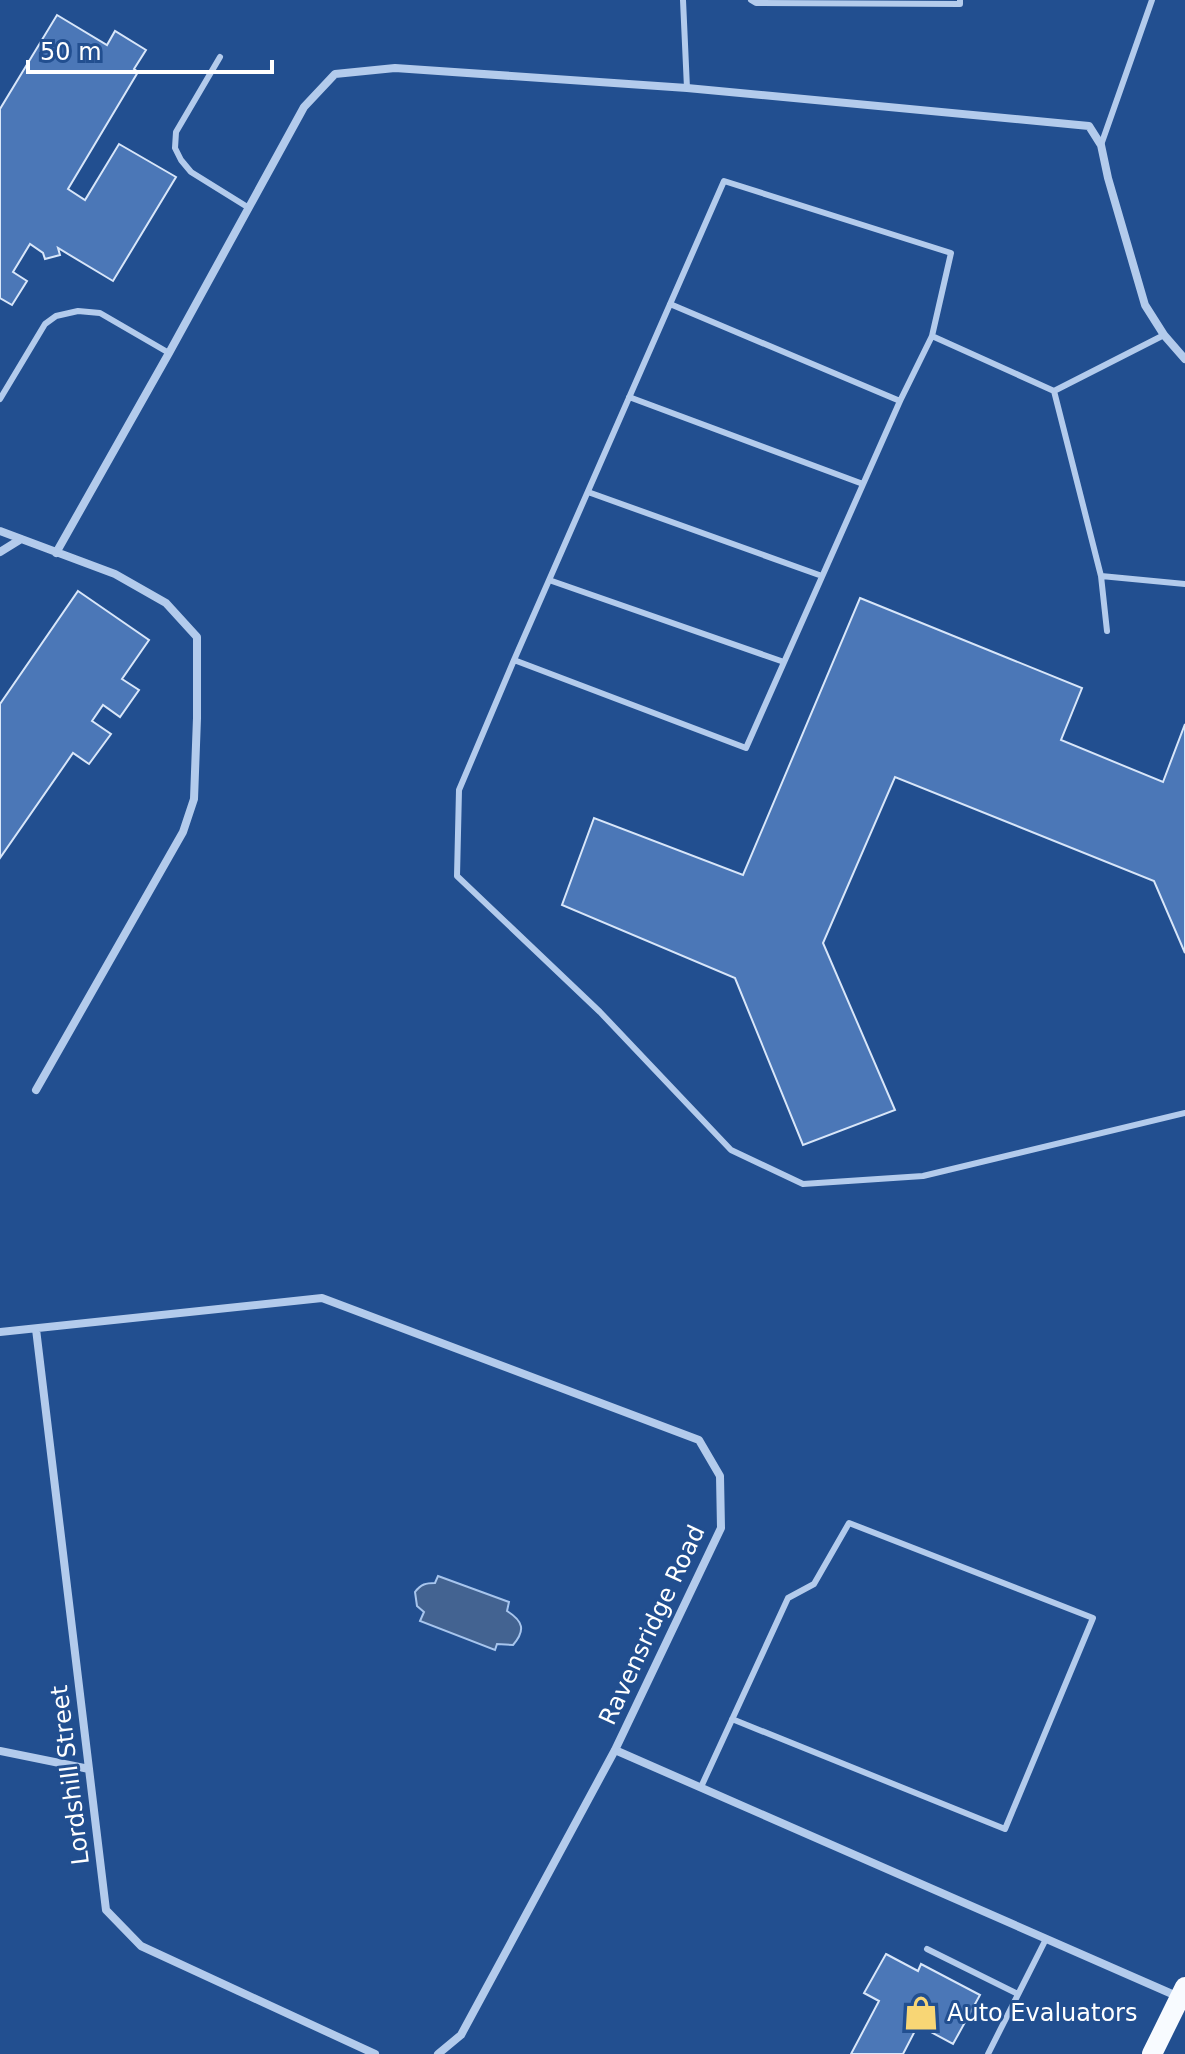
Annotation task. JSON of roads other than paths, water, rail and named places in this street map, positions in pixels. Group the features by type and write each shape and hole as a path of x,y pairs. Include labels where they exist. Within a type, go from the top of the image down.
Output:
{"main road":[{"path":"1152,2054 1183,1992"}],"street":[{"path":"56,553 304,107 335,74 395,68 687,88 1089,126 1101,145 1145,305 1164,335 1185,359"},
{"path":"0,531 115,574 166,603 197,637 194,799 183,832 36,1090"},
{"path":"0,552 21,539"},
{"name":"Ravensridge Road","path":"0,1332 322,1298 699,1440 720,1476 721,1528 615,1750 1046,1939 1183,1992"},
{"name":"Lordshill Street","path":"36,1329 106,1910 141,1946 375,2054"},
{"path":"438,2054 461,2035 615,1750"},
{"path":"0,1751 89,1769"}],"lane":[{"path":"683,0 687,88"},
{"path":"751,0 756,3 960,4 960,0"},
{"path":"1101,145 1152,0"},
{"path":"220,57 176,132 175,148 191,172 249,208"},
{"path":"514,660 746,748 900,401 932,336 951,253 724,181 514,660 459,790 457,876 600,1012 731,1150 803,1184 923,1176 1185,1113"},
{"path":"670,304 900,401"},
{"path":"0,399 45,324 56,316 78,311 100,313 169,353"},
{"path":"1054,391 1164,335"},
{"path":"932,336 1054,391"},
{"path":"1054,391 1101,576 1107,631"},
{"path":"629,397 863,484"},
{"path":"588,492 822,576"},
{"path":"1101,576 1185,584"},
{"path":"549,580 784,662"},
{"path":"701,1787 732,1719 788,1598 814,1584 849,1523 1093,1618 1005,1829 732,1719"},
{"path":"988,2054 1046,1939"},
{"path":"927,1949 1018,1994"}],"water":[{"path":"438,1576 509,1602 507,1611 517,1618 521,1626 520,1635 513,1645 497,1644 495,1650 420,1621 424,1612 417,1606 415,1592 424,1584 435,1583"}],"place":[{"name":"Auto Evaluators","path":"921,2013"}]}
